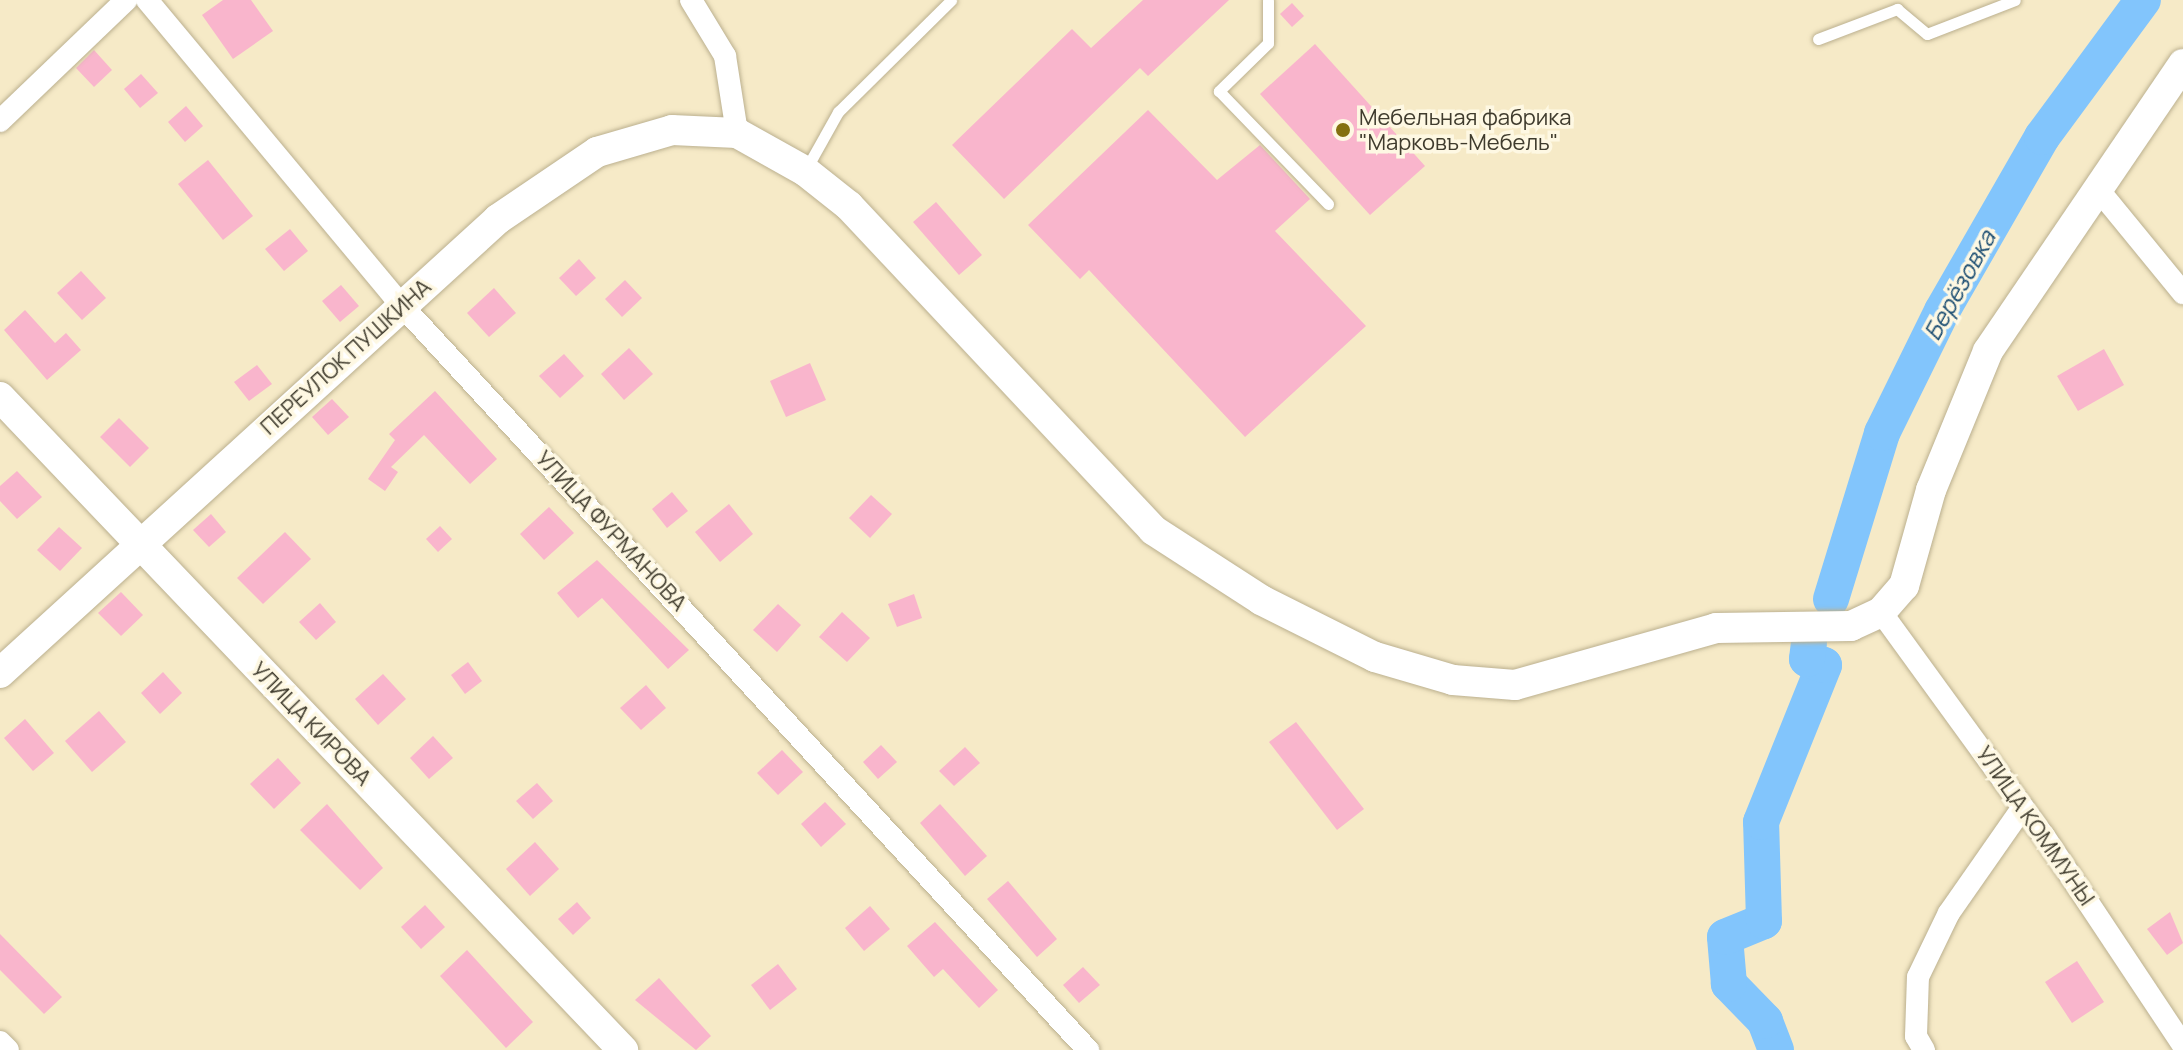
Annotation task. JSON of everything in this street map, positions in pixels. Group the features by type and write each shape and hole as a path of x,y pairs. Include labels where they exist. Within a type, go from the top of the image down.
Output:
{"street":[{"path":"0,121 126,0"},
{"name":"УЛИЦА ФУРМАНОВА","path":"147,0 404,306 1088,1050"},
{"path":"691,0 725,56 737,133 805,171 849,206 1153,530 1261,600 1375,657 1453,680 1515,685 1716,628 1851,626 1881,612 1911,568 1931,490 1988,351 2183,64"},
{"name":"ПЕРЕУЛОК ПУШКИНА","path":"0,673 137,542 498,219 597,152 672,130 737,133"},
{"path":"2097,188 2183,293"},
{"name":"УЛИЦА КИРОВА","path":"0,397 623,1050"},
{"name":"УЛИЦА КОММУНЫ","path":"1881,612 2023,807 2183,1045"},
{"path":"1924,1050 1916,1036 1918,977 1949,913 2023,807"},
{"path":"0,1042 8,1050"}],"lane":[{"path":"805,171 838,112 951,0"},
{"path":"1268,0 1268,43 1219,91 1328,204"},
{"path":"1818,39 1897,9 1927,34 2015,0"}],"building":[{"path":"223,0 251,0 273,31 233,59 202,15"},
{"path":"1143,0 1229,0 1148,76 1140,68 1004,199 952,145 1072,29 1091,48"},
{"path":"1292,3 1304,16 1292,27 1280,14"},
{"name":"Мебельная фабрика \"Марковъ-Мебель\"","path":"1315,44 1425,166 1370,215 1260,94"},
{"path":"94,50 112,70 94,87 76,68"},
{"path":"141,74 158,93 140,108 124,89"},
{"path":"186,106 203,126 185,142 168,122"},
{"path":"1148,110 1217,180 1260,145 1310,199 1275,231 1366,326 1245,437 1089,270 1080,279 1028,225"},
{"path":"208,160 253,216 223,240 178,184"},
{"path":"936,202 982,255 959,275 913,222"},
{"path":"290,229 308,251 284,271 265,249"},
{"path":"579,259 596,278 576,296 559,278"},
{"path":"81,271 106,298 82,320 57,293"},
{"path":"625,280 642,298 622,317 605,299"},
{"path":"341,285 359,306 340,322 322,301"},
{"path":"494,288 516,313 489,337 467,313"},
{"path":"25,310 55,343 66,333 81,350 47,380 4,330"},
{"path":"629,348 653,374 624,400 601,374"},
{"path":"2104,349 2124,385 2078,411 2057,376"},
{"path":"564,354 584,376 560,398 539,376"},
{"path":"810,363 826,400 786,417 770,381"},
{"path":"257,365 272,384 249,401 234,382"},
{"path":"435,391 497,459 470,484 424,435 391,467 398,472 385,491 368,479 395,440 389,434"},
{"path":"332,399 349,417 328,435 312,417"},
{"path":"119,418 149,448 130,467 100,437"},
{"path":"17,471 42,497 17,519 0,501 0,486"},
{"path":"672,492 688,511 667,528 652,509"},
{"path":"871,495 892,514 870,538 849,518"},
{"path":"729,504 753,534 720,562 695,532"},
{"path":"549,507 574,533 544,560 520,534"},
{"path":"211,514 226,532 209,547 193,530"},
{"path":"440,526 452,539 438,552 426,539"},
{"path":"59,527 82,548 60,571 37,550"},
{"path":"285,532 311,559 263,604 237,578"},
{"path":"597,560 689,650 668,669 602,598 578,618 557,593"},
{"path":"121,592 143,615 121,636 98,613"},
{"path":"914,594 922,618 897,627 888,604"},
{"path":"320,603 336,622 316,640 299,622"},
{"path":"778,604 801,625 777,652 753,630"},
{"path":"842,612 870,638 847,662 819,637"},
{"path":"468,662 482,681 465,694 451,675"},
{"path":"163,672 182,693 160,714 141,693"},
{"path":"383,674 406,699 378,725 355,699"},
{"path":"646,685 666,708 641,730 620,708"},
{"path":"99,711 126,742 92,772 65,741"},
{"path":"25,719 54,753 33,771 4,738"},
{"path":"1296,722 1364,809 1337,830 1269,742"},
{"path":"433,736 453,758 429,779 410,758"},
{"path":"881,745 897,762 878,779 863,762"},
{"path":"965,747 980,763 954,786 939,771"},
{"path":"782,750 803,772 778,795 757,773"},
{"path":"278,758 301,783 274,809 250,784"},
{"path":"537,783 553,801 533,819 516,801"},
{"path":"825,802 846,824 821,847 801,824"},
{"path":"327,804 383,868 360,890 300,830"},
{"path":"940,804 987,856 965,876 920,823"},
{"path":"535,842 559,869 530,896 506,869"},
{"path":"1008,881 1057,939 1037,957 987,899"},
{"path":"577,902 591,918 573,935 558,919"},
{"path":"425,905 445,927 421,949 401,927"},
{"path":"870,906 890,929 864,951 845,928"},
{"path":"2170,912 2183,943 2167,955 2147,929"},
{"path":"935,922 998,990 979,1008 943,969 934,977 907,946"},
{"path":"0,934 62,997 44,1014 0,970"},
{"path":"467,950 533,1022 506,1048 440,976"},
{"path":"2077,961 2104,1002 2072,1023 2045,982"},
{"path":"778,964 797,989 770,1010 751,985"},
{"path":"1083,967 1100,985 1079,1003 1063,985"},
{"path":"659,978 711,1036 696,1050 635,1000"}],"waterway":[{"name":"Берёзовка","path":"1831,599 1882,433 1942,311 2042,137 2143,0"},
{"name":"Берёзовка","path":"1776,1050 1765,1021 1729,984 1725,937 1764,921 1761,822 1824,665 1807,659 1809,643"}],"place":[{"name":"Мебельная фабрика \"Марковъ-Мебель\"","path":"1343,130"}]}
